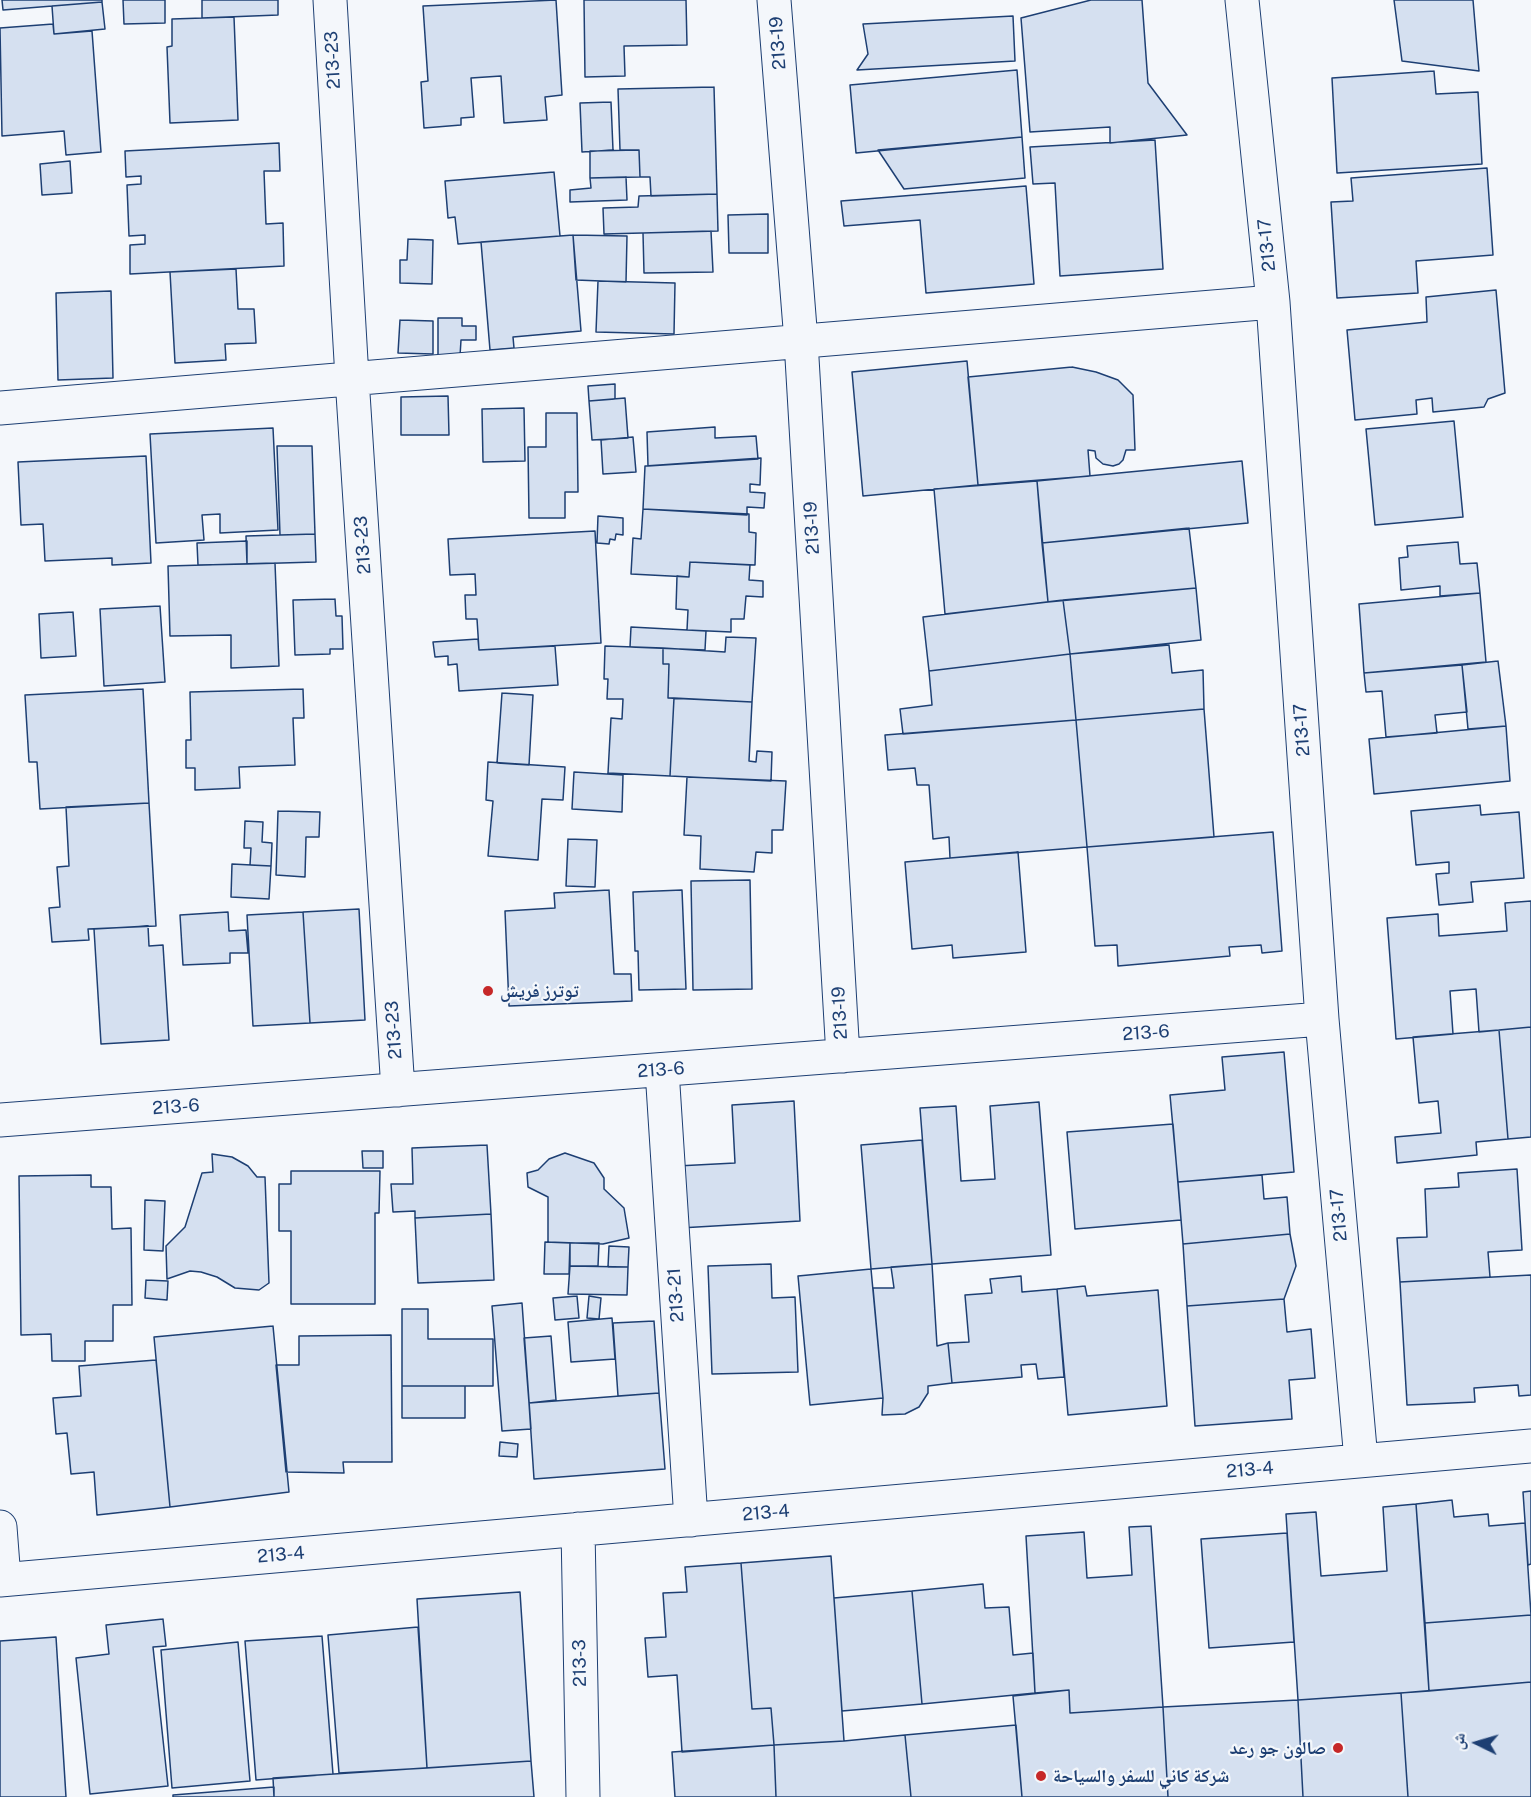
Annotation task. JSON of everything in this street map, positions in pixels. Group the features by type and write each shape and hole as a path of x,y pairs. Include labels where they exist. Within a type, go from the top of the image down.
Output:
{"street":[{"name":"213-23","path":"330,0 398,1090"},
{"name":"213-19","path":"774,0 801,341 843,1056"},
{"name":"213-17","path":"1242,0 1273,302 1322,1019 1361,1460"},
{"path":"0,408 1273,302"},
{"name":"213-6","path":"0,1120 1322,1019"},
{"name":"213-21","path":"662,1070 691,1520"},
{"name":"213-4","path":"2,1580 1531,1446"},
{"path":"0,1527 2,1580"},
{"name":"213-3","path":"578,1529 583,1797"}],"building":[{"path":"2,0 102,0 102,2 3,10"},
{"path":"123,0 165,0 165,23 124,24"},
{"path":"202,0 278,0 278,15 202,18"},
{"path":"556,0 562,95 545,97 547,120 504,123 501,76 471,78 474,117 461,118 461,125 424,128 421,82 428,81 423,6"},
{"path":"584,0 686,0 687,45 624,46 625,76 585,77"},
{"path":"1091,0 1142,0 1148,83 1187,135 1110,143 1110,127 1030,132 1021,18"},
{"path":"1394,0 1473,0 1479,71 1402,61"},
{"path":"102,2 105,29 54,34 52,6"},
{"path":"1013,16 1015,61 857,70 868,54 863,24"},
{"path":"234,17 238,120 170,123 167,47 172,46 172,19"},
{"path":"53,24 54,34 92,31 101,152 66,155 64,131 2,136 0,28"},
{"path":"1017,70 1022,137 856,153 850,85"},
{"path":"1434,71 1436,94 1478,92 1482,164 1337,173 1332,78"},
{"path":"714,87 717,194 651,196 650,177 640,177 639,150 620,150 618,89"},
{"path":"611,102 613,150 582,152 580,103"},
{"path":"1022,137 1025,178 904,189 878,150"},
{"path":"1155,140 1163,269 1060,276 1055,183 1033,184 1030,147"},
{"path":"279,143 280,171 264,171 266,224 283,223 284,266 130,274 130,245 145,244 145,235 129,236 127,185 141,184 141,176 126,177 125,151"},
{"path":"639,150 640,177 590,178 590,151"},
{"path":"70,161 72,193 42,195 40,164"},
{"path":"1487,168 1493,255 1416,261 1418,293 1337,298 1331,202 1353,201 1351,178"},
{"path":"554,172 560,236 458,244 455,217 448,218 445,181"},
{"path":"626,177 627,200 570,202 570,190 591,188 590,178"},
{"path":"1026,186 1034,284 926,293 920,220 844,226 841,201"},
{"path":"717,194 718,231 604,234 603,208 638,207 639,196"},
{"path":"768,214 768,253 729,253 728,215"},
{"path":"711,231 713,272 644,273 643,233"},
{"path":"573,235 627,236 626,282 576,280"},
{"path":"573,235 581,331 513,337 514,348 490,350 481,242"},
{"path":"408,239 433,240 432,284 400,283 400,260 407,260"},
{"path":"236,269 238,309 254,309 256,343 225,344 226,360 175,363 170,272"},
{"path":"598,281 675,283 674,334 596,332"},
{"path":"1496,290 1505,393 1488,399 1484,407 1433,412 1432,398 1416,400 1417,414 1355,420 1347,330 1427,322 1426,297"},
{"path":"111,291 113,378 58,380 56,293"},
{"path":"438,318 462,318 462,326 476,326 476,340 461,340 460,356 438,356"},
{"path":"400,320 433,321 433,354 398,353"},
{"path":"967,361 978,485 863,496 852,372"},
{"path":"1072,367 1118,380 1133,395 1135,450 1126,450 1123,460 1113,466 1103,464 1096,458 1095,451 1088,450 1090,476 978,485 968,377"},
{"path":"615,384 615,399 589,401 588,386"},
{"path":"448,396 449,435 401,435 401,397"},
{"path":"625,398 628,438 592,440 589,401"},
{"path":"524,408 525,461 483,462 482,409"},
{"path":"546,413 577,413 578,492 565,492 565,518 529,518 528,447 546,447"},
{"path":"1454,421 1463,517 1375,525 1366,429"},
{"path":"715,427 715,438 756,436 758,459 648,466 647,432"},
{"path":"273,428 278,530 220,533 220,514 202,515 204,540 156,543 150,434"},
{"path":"633,437 636,472 603,474 601,440"},
{"path":"277,446 312,446 315,534 280,535"},
{"path":"146,456 151,563 112,565 112,558 45,561 43,524 21,525 18,462"},
{"path":"761,458 760,485 750,484 750,492 765,493 764,508 747,507 747,515 643,509 645,466"},
{"path":"1242,461 1248,523 1042,543 1037,481"},
{"path":"1037,481 1048,602 945,614 934,489"},
{"path":"643,509 749,514 749,532 756,533 755,565 690,562 689,577 631,574 633,538 641,539"},
{"path":"598,516 623,518 623,535 616,534 615,540 610,539 609,544 597,543"},
{"path":"1189,528 1196,588 1048,602 1042,543"},
{"path":"595,531 601,643 479,650 477,619 466,619 465,595 476,595 475,574 450,575 448,539"},
{"path":"315,534 316,562 247,564 246,536"},
{"path":"247,541 247,564 198,565 197,543"},
{"path":"1458,542 1460,564 1477,563 1480,593 1440,596 1440,586 1401,590 1399,558 1408,557 1407,546"},
{"path":"690,562 750,565 749,580 763,581 763,597 746,596 744,619 731,619 731,632 687,630 688,610 676,609 677,576 689,577"},
{"path":"275,563 279,666 231,668 231,635 170,636 168,566"},
{"path":"1196,588 1201,640 1070,654 1063,600"},
{"path":"1480,593 1486,662 1364,673 1359,604"},
{"path":"335,599 336,616 342,616 343,649 330,649 330,654 295,655 293,600"},
{"path":"1063,600 1070,654 929,671 923,617"},
{"path":"160,606 165,682 104,686 100,609"},
{"path":"73,612 76,656 41,658 39,614"},
{"path":"631,627 706,631 705,650 630,647"},
{"path":"726,637 756,638 752,702 668,698 669,664 663,664 663,648 725,652"},
{"path":"478,639 479,650 555,646 558,685 459,691 457,664 448,665 448,656 435,657 433,642"},
{"path":"1169,645 1172,673 1203,670 1204,709 1076,720 1070,654"},
{"path":"605,646 663,648 663,664 669,664 668,698 674,698 670,776 608,773 611,718 622,719 623,699 607,699 608,679 604,679"},
{"path":"1070,654 1076,720 903,734 900,709 932,705 929,671"},
{"path":"1498,661 1506,726 1468,729 1462,665"},
{"path":"1462,665 1467,712 1435,715 1437,733 1386,737 1382,691 1366,692 1364,673"},
{"path":"143,689 149,803 40,809 37,762 29,762 25,695"},
{"path":"303,689 304,718 293,718 295,765 239,767 240,788 195,790 195,768 186,768 186,740 191,740 190,692"},
{"path":"502,693 533,695 529,765 497,763"},
{"path":"674,698 752,702 749,761 756,762 757,751 772,752 771,781 670,776"},
{"path":"1204,709 1214,837 1087,847 1076,720"},
{"path":"1076,720 1087,847 950,858 949,837 933,839 929,785 917,785 915,768 888,770 885,735"},
{"path":"1506,726 1510,781 1374,794 1369,739"},
{"path":"488,762 565,767 563,800 542,799 538,860 488,856 493,801 486,800"},
{"path":"574,772 623,775 622,812 572,809"},
{"path":"687,777 786,781 783,830 772,830 772,853 756,852 754,872 700,869 701,836 684,835"},
{"path":"149,803 156,926 88,929 89,940 52,942 49,908 60,907 57,867 69,866 66,807"},
{"path":"1480,805 1481,815 1519,812 1524,878 1471,882 1473,902 1439,905 1436,874 1449,873 1449,862 1416,865 1411,811"},
{"path":"278,811 320,812 319,837 306,837 305,877 276,875"},
{"path":"245,821 263,822 262,842 272,843 271,866 250,865 251,848 244,848"},
{"path":"1273,832 1282,951 1262,953 1261,945 1229,947 1230,956 1118,966 1117,945 1095,946 1087,847"},
{"path":"568,839 597,840 595,887 566,886"},
{"path":"1018,852 1026,952 953,958 952,945 912,949 905,862"},
{"path":"232,864 271,866 269,899 231,897"},
{"path":"750,880 752,989 693,990 691,881"},
{"path":"609,890 614,974 631,974 632,1001 509,1006 505,911 555,908 554,893"},
{"path":"682,890 686,989 639,990 633,892"},
{"path":"1531,901 1531,1027 1479,1032 1476,989 1450,991 1453,1034 1396,1039 1387,918 1438,914 1439,936 1507,931 1505,903"},
{"path":"359,909 365,1020 310,1023 303,912"},
{"path":"228,912 229,931 246,930 248,953 230,953 230,963 183,965 180,915"},
{"path":"303,912 310,1023 253,1026 247,915"},
{"path":"148,926 149,946 163,945 169,1040 101,1044 94,929"},
{"path":"1531,1027 1531,1137 1508,1139 1499,1030"},
{"path":"1499,1030 1508,1139 1476,1142 1477,1155 1397,1163 1395,1137 1441,1133 1438,1101 1419,1103 1413,1037"},
{"path":"1284,1052 1294,1172 1178,1182 1170,1095 1225,1090 1222,1057"},
{"path":"794,1101 800,1221 680,1228 677,1166 735,1163 732,1105"},
{"path":"1039,1102 1051,1255 932,1264 920,1108 956,1106 961,1181 995,1179 990,1106"},
{"path":"1173,1124 1181,1220 1075,1229 1067,1132"},
{"path":"922,1140 932,1264 871,1269 861,1145"},
{"path":"487,1145 491,1214 415,1218 415,1211 393,1212 391,1184 413,1184 412,1148"},
{"path":"362,1151 383,1151 383,1168 363,1168"},
{"path":"565,1153 594,1163 604,1178 604,1189 624,1208 629,1238 603,1244 548,1242 548,1197 528,1187 527,1173 538,1170 549,1159"},
{"path":"212,1154 232,1157 248,1166 257,1177 265,1177 269,1283 259,1290 235,1288 217,1277 201,1272 190,1271 167,1279 166,1246 185,1227 202,1173 213,1172"},
{"path":"1517,1169 1522,1250 1488,1252 1490,1277 1400,1282 1397,1238 1427,1237 1425,1189 1459,1187 1458,1173"},
{"path":"291,1171 380,1171 379,1213 375,1213 375,1304 291,1304 291,1231 279,1231 279,1184 291,1184"},
{"path":"91,1175 91,1187 111,1187 112,1229 131,1228 132,1305 113,1305 113,1341 85,1341 85,1361 52,1361 51,1334 21,1335 19,1176"},
{"path":"1262,1175 1264,1199 1287,1197 1290,1234 1183,1244 1178,1182"},
{"path":"145,1200 165,1201 163,1251 144,1250"},
{"path":"491,1214 494,1280 418,1283 415,1218"},
{"path":"1290,1234 1296,1266 1284,1299 1187,1306 1183,1244"},
{"path":"545,1242 570,1243 569,1274 544,1274"},
{"path":"570,1243 599,1243 598,1266 570,1266"},
{"path":"609,1246 629,1247 628,1267 608,1267"},
{"path":"771,1264 772,1298 795,1297 798,1372 712,1374 708,1266"},
{"path":"932,1264 937,1346 948,1343 952,1383 928,1386 928,1393 919,1407 905,1414 882,1415 883,1398 873,1288 894,1288 891,1267"},
{"path":"570,1266 628,1267 627,1295 568,1294"},
{"path":"871,1269 883,1398 810,1405 798,1276"},
{"path":"1531,1275 1531,1395 1519,1396 1518,1385 1474,1388 1475,1402 1407,1405 1400,1282"},
{"path":"1021,1276 1022,1292 1057,1289 1064,1377 1038,1379 1036,1364 1021,1365 1022,1377 952,1383 948,1343 969,1342 965,1295 992,1293 990,1279"},
{"path":"146,1280 168,1281 167,1300 145,1298"},
{"path":"1085,1286 1087,1296 1158,1290 1167,1406 1068,1415 1057,1289"},
{"path":"577,1296 579,1318 555,1320 553,1298"},
{"path":"589,1296 601,1298 599,1319 587,1318"},
{"path":"1284,1299 1287,1332 1311,1329 1315,1378 1289,1380 1292,1419 1195,1426 1187,1306"},
{"path":"522,1303 531,1429 502,1431 492,1306"},
{"path":"402,1309 428,1309 428,1339 493,1339 493,1386 402,1386"},
{"path":"612,1318 615,1359 571,1362 568,1322"},
{"path":"654,1321 659,1393 618,1396 613,1323"},
{"path":"273,1326 289,1492 170,1507 154,1337"},
{"path":"391,1335 392,1462 343,1462 344,1473 286,1472 276,1365 299,1365 299,1336"},
{"path":"551,1336 556,1400 529,1403 524,1338"},
{"path":"156,1360 170,1507 97,1515 94,1472 71,1474 67,1433 56,1434 53,1398 81,1396 79,1366"},
{"path":"402,1386 465,1386 465,1418 402,1418"},
{"path":"659,1393 665,1469 534,1479 529,1403"},
{"path":"500,1442 518,1444 517,1457 499,1456"},
{"path":"1531,1491 1531,1564 1528,1565 1523,1492"},
{"path":"1452,1500 1454,1517 1488,1514 1489,1526 1525,1523 1531,1615 1425,1623 1416,1504"},
{"path":"1416,1504 1429,1691 1298,1700 1286,1514 1316,1512 1321,1576 1387,1571 1383,1507"},
{"path":"1151,1526 1163,1707 1070,1713 1069,1690 1035,1693 1026,1536 1084,1532 1087,1578 1132,1575 1129,1527"},
{"path":"1287,1533 1294,1642 1209,1648 1201,1539"},
{"path":"831,1556 844,1741 774,1745 771,1708 752,1709 741,1563"},
{"path":"741,1563 752,1709 771,1708 774,1745 682,1752 677,1675 648,1677 645,1638 666,1637 663,1593 687,1592 685,1567"},
{"path":"983,1584 985,1608 1009,1607 1013,1655 1033,1653 1035,1693 922,1704 912,1591"},
{"path":"912,1591 922,1704 842,1711 834,1598"},
{"path":"520,1592 531,1761 427,1768 417,1599"},
{"path":"1531,1615 1531,1682 1429,1691 1425,1623"},
{"path":"163,1619 166,1646 153,1647 168,1786 90,1794 76,1658 109,1654 106,1625"},
{"path":"418,1627 427,1768 339,1773 328,1635"},
{"path":"322,1636 333,1774 256,1780 245,1641"},
{"path":"56,1637 66,1797 0,1797 0,1641"},
{"path":"238,1642 250,1781 172,1788 161,1650"},
{"path":"1531,1682 1531,1797 1408,1797 1401,1693"},
{"path":"1069,1690 1070,1713 1163,1707 1168,1797 1022,1797 1013,1696"},
{"path":"1401,1693 1408,1797 1303,1797 1298,1700"},
{"path":"1298,1700 1303,1797 1168,1797 1163,1707"},
{"path":"1016,1725 1022,1797 911,1797 905,1735"},
{"path":"905,1735 911,1797 776,1797 774,1745"},
{"path":"774,1745 776,1797 675,1797 672,1752"},
{"path":"531,1761 534,1797 274,1797 273,1778"},
{"path":"274,1787 274,1797 173,1797 173,1795"}],"place":[{"name":"توترز فريش","path":"488,991"},
{"name":"صالون جو رعد","path":"1338,1748"},
{"name":"شركة كاني للسفر والسياحة","path":"1041,1776"}]}
